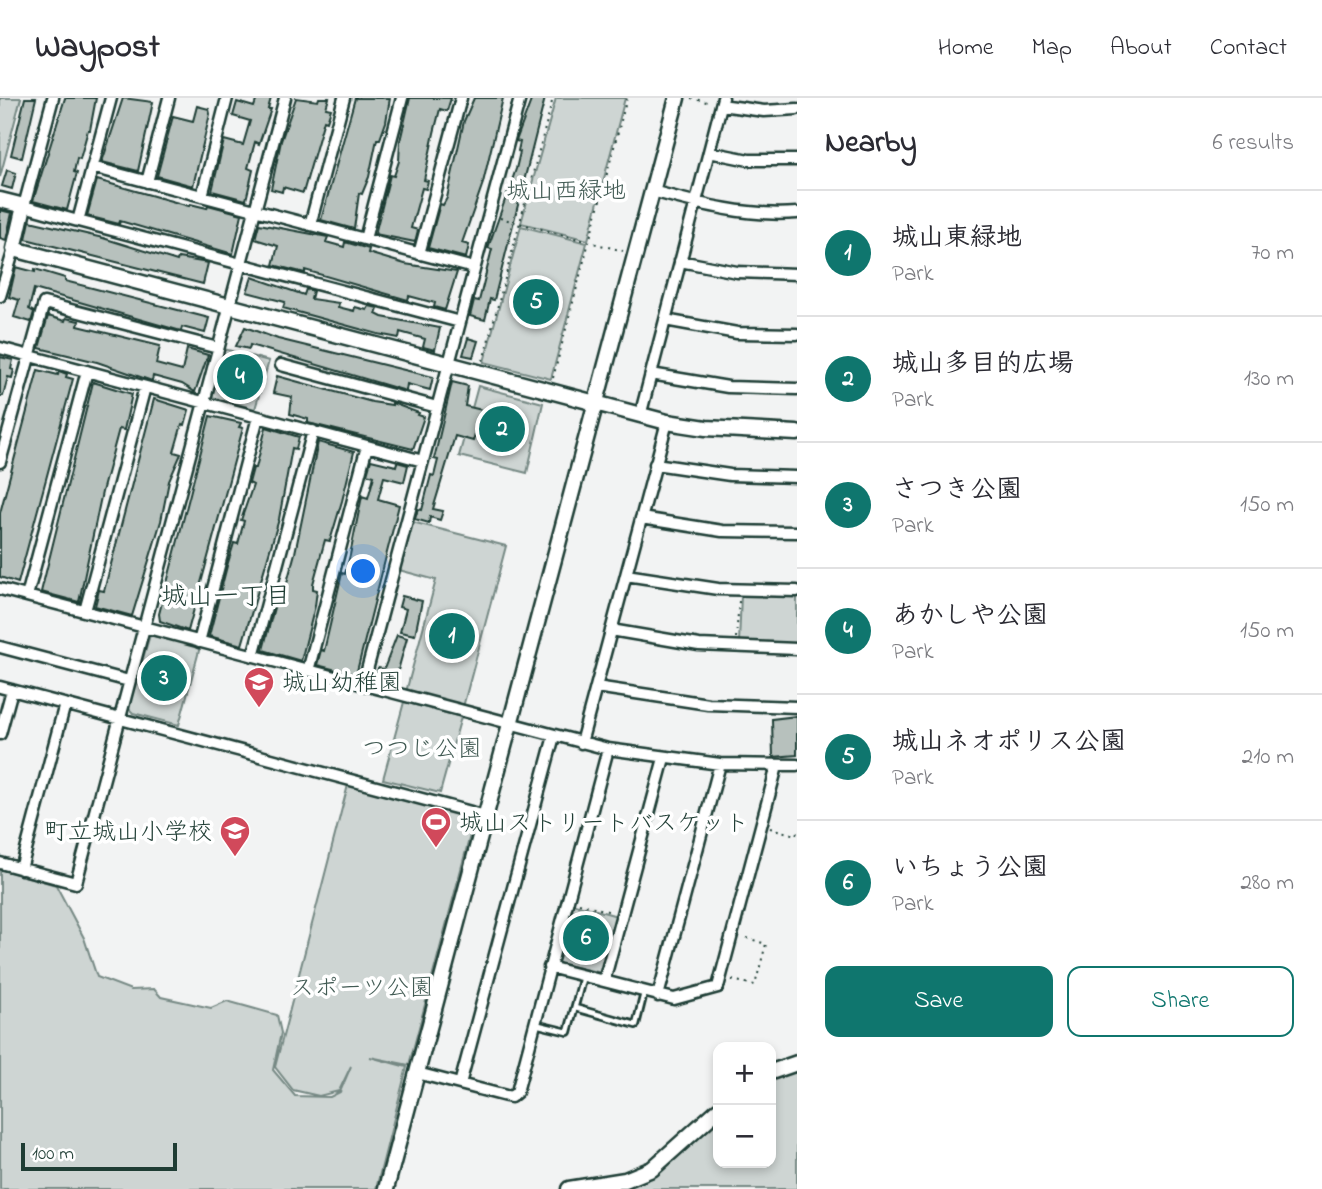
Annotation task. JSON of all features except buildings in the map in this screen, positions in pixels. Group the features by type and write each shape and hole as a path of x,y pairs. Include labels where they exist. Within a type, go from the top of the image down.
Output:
{"street":[{"path":"0,296 53,98"},
{"path":"78,221 111,98"},
{"path":"148,182 169,98"},
{"path":"202,196 227,98"},
{"path":"0,863 76,883 285,98"},
{"path":"310,225 344,98"},
{"path":"365,239 402,98"},
{"path":"419,254 461,98"},
{"path":"363,685 520,98"},
{"path":"386,1189 677,98"},
{"path":"640,416 722,103 764,111 797,109"},
{"path":"709,152 749,160 797,160"},
{"path":"92,167 474,268"},
{"path":"652,191 742,212 797,213"},
{"path":"0,200 460,322"},
{"path":"14,249 640,416 706,428 797,433"},
{"path":"680,261 737,272 797,274"},
{"path":"0,462 41,306 46,303 218,348"},
{"path":"665,320 737,332 797,334"},
{"path":"0,348 423,461"},
{"path":"281,365 437,407"},
{"path":"27,596 87,371"},
{"path":"651,374 728,387 797,389"},
{"path":"85,611 145,387"},
{"path":"199,642 258,417"},
{"path":"581,743 667,422"},
{"path":"253,656 313,431"},
{"path":"308,671 367,446"},
{"path":"656,464 730,475 797,477"},
{"path":"641,518 709,529 797,532 797,538"},
{"path":"626,575 739,590 797,591"},
{"path":"0,589 608,749 720,764 797,765"},
{"path":"611,631 736,648 797,649"},
{"path":"0,647 130,681"},
{"path":"0,687 486,816"},
{"path":"596,687 698,703 797,706"},
{"path":"0,734 12,690"},
{"path":"21,869 65,704"},
{"path":"460,1084 554,736"},
{"path":"417,1073 514,1096 608,749"},
{"path":"604,981 664,758"},
{"path":"658,996 720,764"},
{"path":"549,967 674,999 718,987 778,766"},
{"path":"776,1070 797,1063"},
{"path":"569,1189 625,1181 652,1169 713,1115"}],"lane":[{"path":"535,1024 568,1032 583,975"},
{"path":"575,1008 636,1025 645,992"}],"path":[{"path":"482,364 553,98"},
{"path":"551,383 627,98"},
{"path":"691,98 722,103"},
{"path":"489,215 628,252"},
{"path":"736,648 739,590"},
{"path":"761,826 796,835 797,832"},
{"path":"567,900 622,915"},
{"path":"721,977 755,985 766,944 732,934"}],"green space":[{"path":"0,98 21,98 0,177"},
{"name":"城山西緑地","path":"556,98 625,98 588,240 521,223"},
{"path":"521,226 587,243 551,379 484,362"},
{"path":"224,349 269,361 255,409 212,397"},
{"path":"478,386 543,403 527,473 459,456"},
{"path":"412,522 506,546 463,707 406,692 436,580 399,570"},
{"path":"741,595 797,595 797,645 739,643"},
{"path":"150,635 200,647 179,725 133,713 128,708"},
{"name":"つつじ公園","path":"404,702 461,717 440,793 383,779"},
{"name":"スポーツ公園","path":"348,785 471,818 473,824 409,1065 370,1057 407,1067 376,1189 0,1189 0,869 56,885 84,938 97,977 131,990 154,989 161,997 211,1008 227,1001 277,1015 281,1033 273,1070 295,1096 330,1097 340,1092 351,1066 339,1091 319,1096 293,1090 275,1067"},
{"path":"571,903 617,916 602,973 557,963"},
{"path":"797,1069 797,1189 607,1189 625,1185 655,1172 713,1124 713,1168 776,1168 776,1076"}],"place":[{"name":"城山ネオポリス公園","path":"536,302"},
{"name":"あかしや公園","path":"240,377"},
{"name":"城山多目的広場","path":"502,429"},
{"name":"城山東緑地","path":"452,636"},
{"name":"さつき公園","path":"164,678"},
{"name":"城山幼稚園","path":"259,709"},
{"name":"城山ストリートバスケット","path":"436,849"},
{"name":"町立城山小学校","path":"235,858"},
{"name":"いちょう公園","path":"586,938"}],"district":[{"name":"城山一丁目","path":"226,595"}]}
